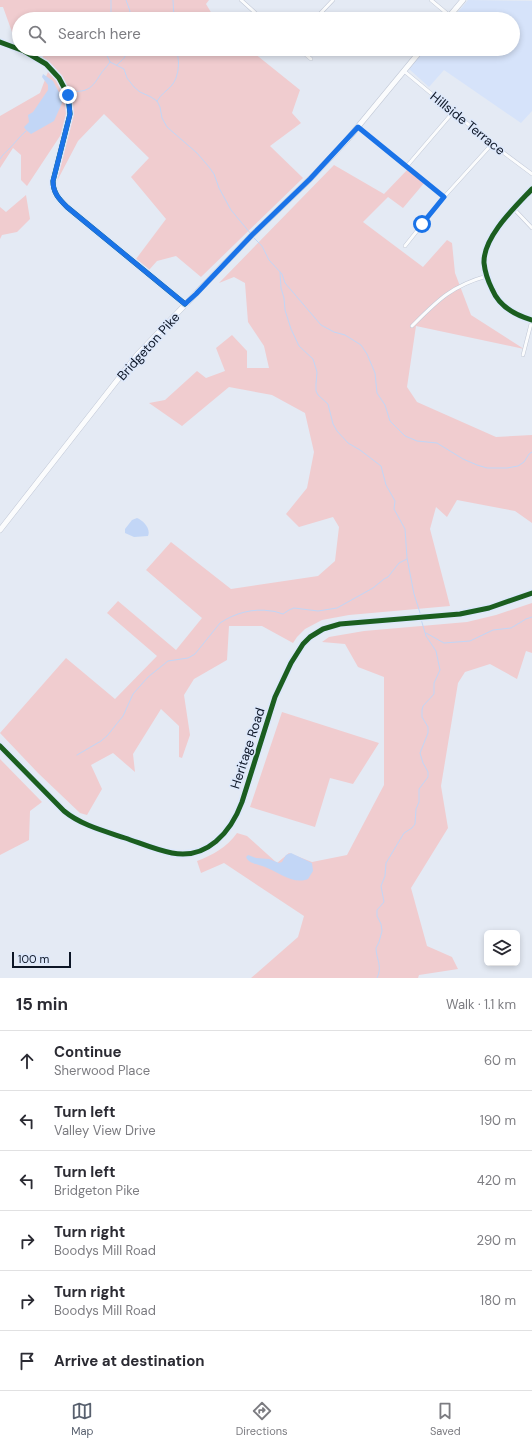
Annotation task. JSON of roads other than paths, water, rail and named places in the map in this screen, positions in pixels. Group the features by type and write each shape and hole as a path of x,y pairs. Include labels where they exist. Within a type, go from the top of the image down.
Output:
{"main road":[{"path":"453,12 463,0"},
{"name":"Bridgeton Pike","path":"0,530 137,355 252,235 310,179 358,127 416,56"}],"street":[{"path":"241,0 254,12"},
{"path":"321,12 333,0"},
{"path":"431,0 442,12"},
{"path":"0,42 12,46"},
{"path":"32,56 46,64 59,78 68,95 70,114 53,181 56,195 67,207 185,304"},
{"path":"307,56 311,59"},
{"name":"Hillside Terrace","path":"404,71 492,144 532,174"},
{"path":"407,166 454,112"},
{"path":"358,127 444,197"},
{"path":"405,246 444,197 492,144"},
{"path":"523,355 532,320 508,310 494,294 487,276 484,261 490,240 500,225 532,189"},
{"path":"514,210 532,228"},
{"path":"412,326 446,295 464,284 487,276"},
{"name":"Heritage Road","path":"0,746 64,811 82,823 165,851 180,854 196,851 217,841 226,833 235,819 242,802 280,683 293,659 306,640 324,629 340,624 427,618 473,612 532,593"}],"waterway":[{"path":"111,0 111,12"},
{"path":"126,0 130,12"},
{"path":"173,0 174,12"},
{"path":"107,56 110,62 124,69 127,78 134,87 157,101 162,118 167,127 197,153 209,167 214,174 219,188 231,210 251,234"},
{"path":"117,65 125,56"},
{"path":"157,101 174,82 178,72 178,56"},
{"path":"59,93 83,91 91,87 110,62"},
{"path":"0,159 26,131"},
{"path":"253,237 262,246 269,260 282,274 285,283 321,325 334,332 345,335 361,345 367,354 375,373 377,393 385,405 390,421 405,436 417,441 437,443 463,459 487,468 507,468 518,466 524,462 532,452"},
{"path":"280,272 285,310 291,329 299,346 313,359 317,372 316,391 318,395 328,404 333,424 348,443 381,466 386,485 395,501 394,509 405,529 407,558 414,594 421,616"},
{"path":"77,755 107,736 123,716 133,694 148,677 168,661 188,658 195,654 220,623 226,619 244,612 258,610 274,611 283,614 294,608 318,611 337,608 373,588 388,577 399,563 407,559"},
{"path":"426,633 444,643 470,641 493,630 511,628 532,617"},
{"path":"377,978 379,974 379,966 376,948 382,931 381,924 377,916 377,910 384,902 381,886 385,876 386,863 404,833 415,824 416,809 419,802 419,789 428,777 428,772 420,753 428,733 428,727 422,717 422,710 423,706 434,694 434,683 440,670 436,651 426,636 421,619"}]}
